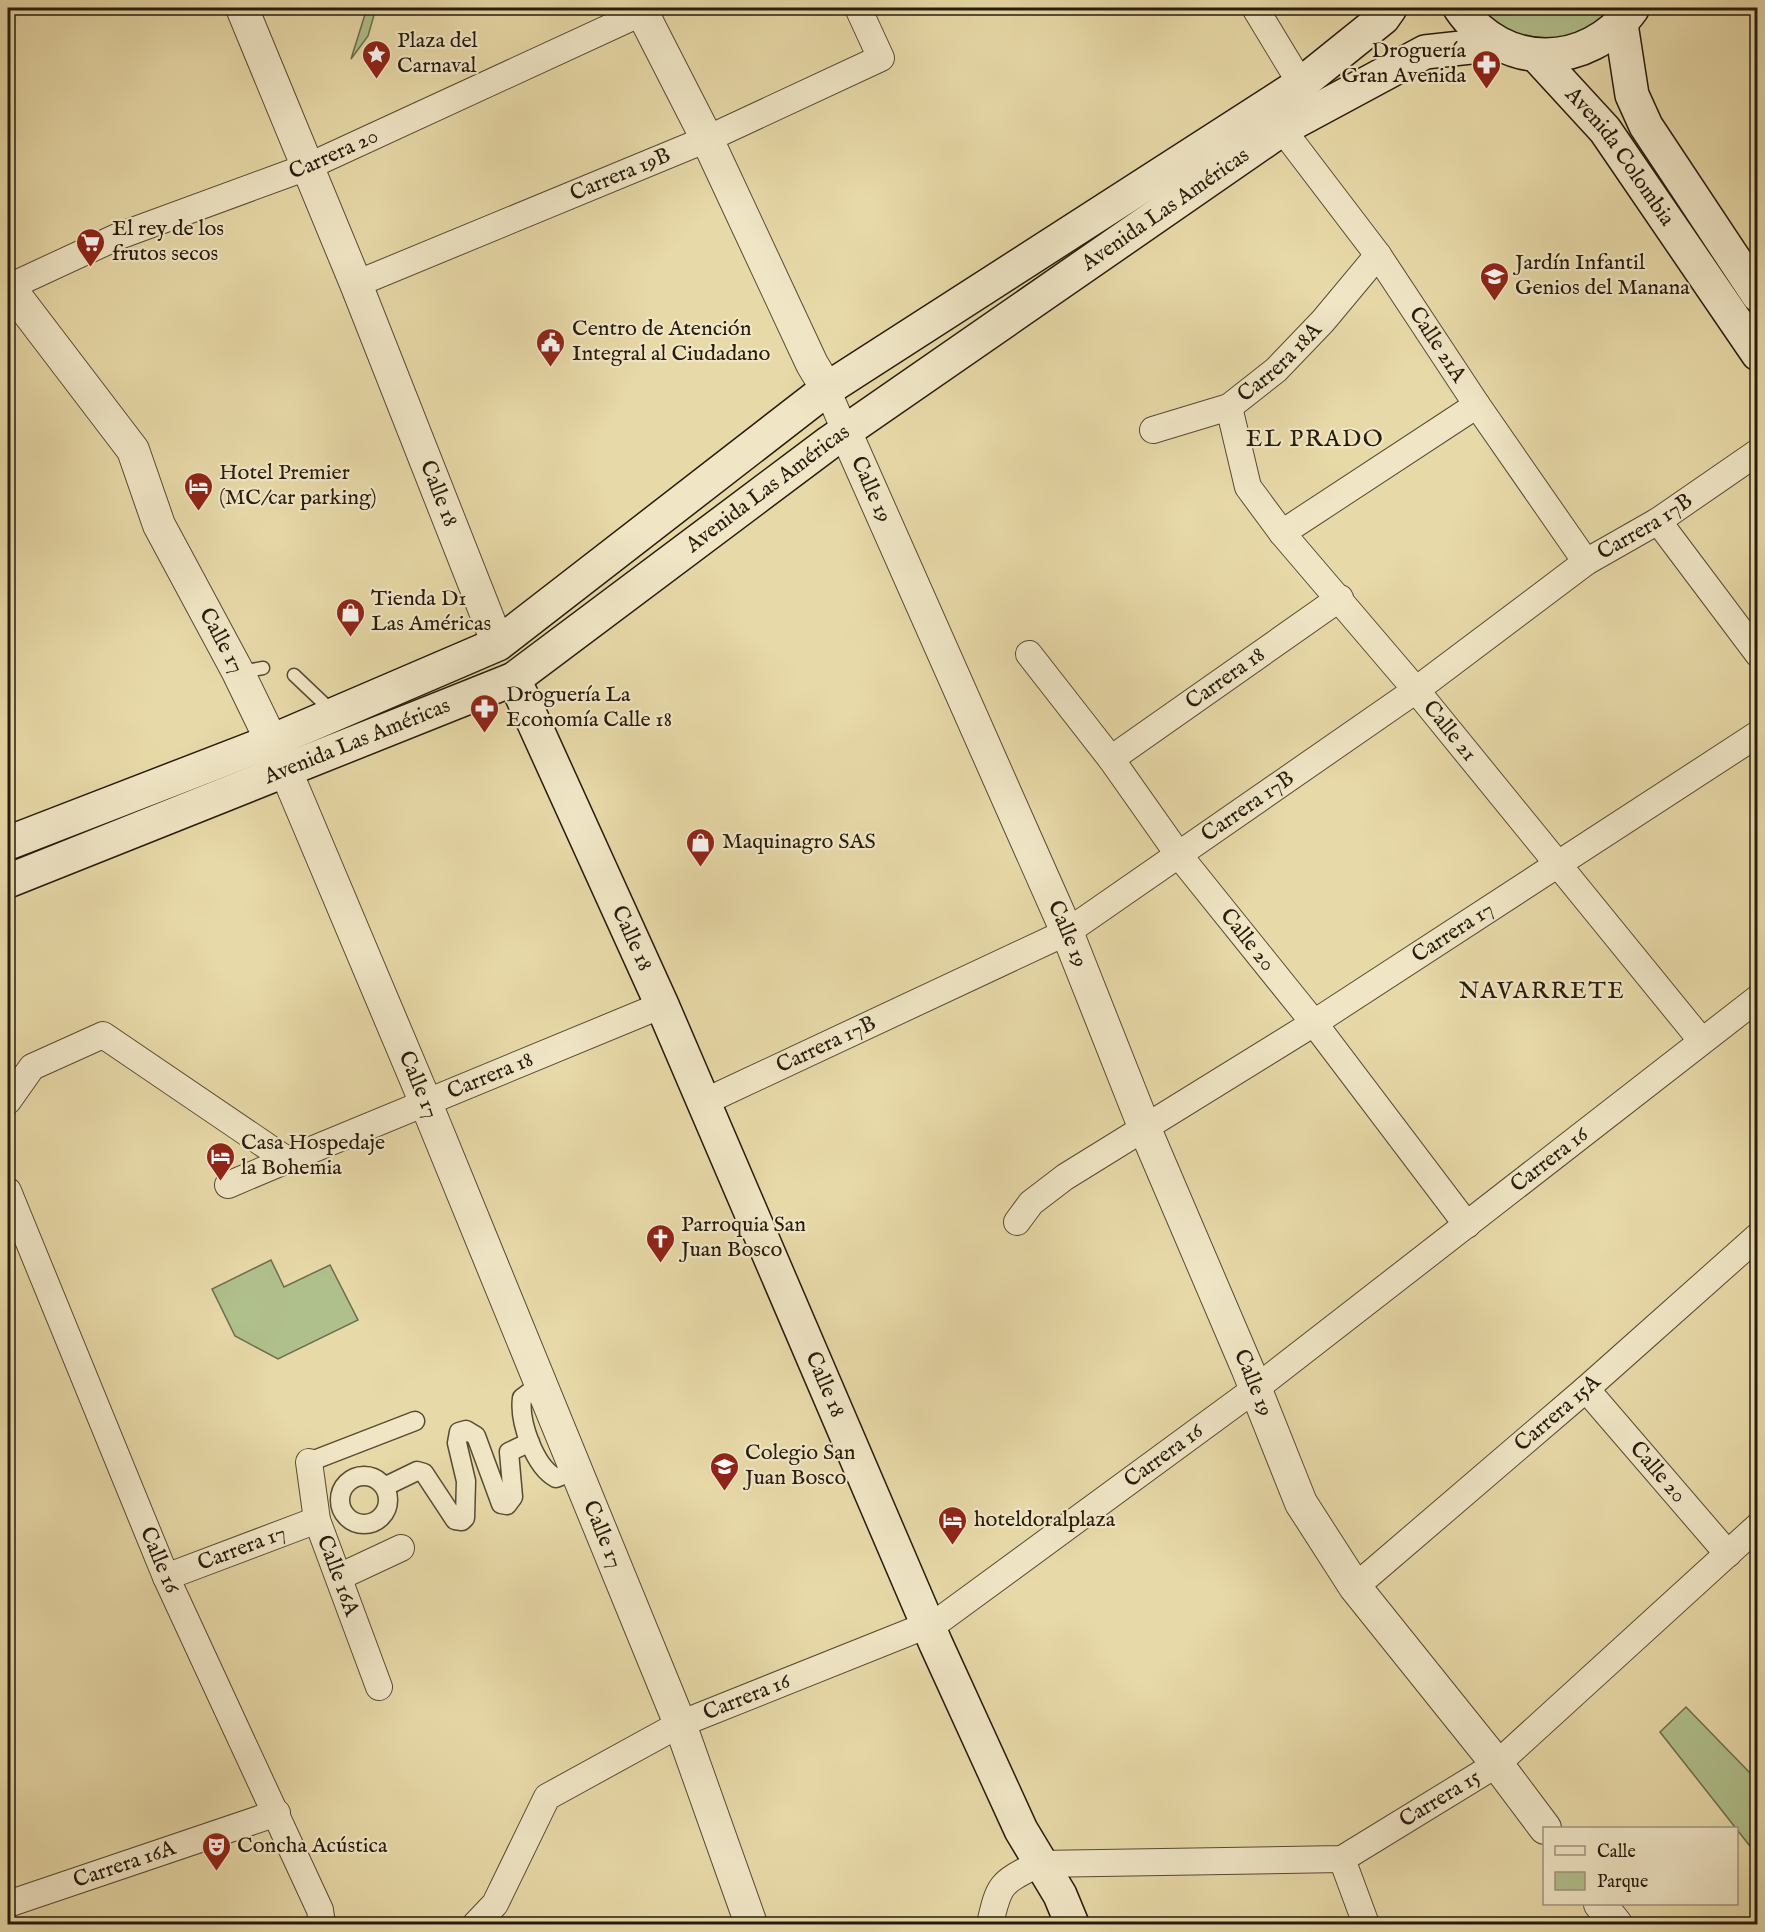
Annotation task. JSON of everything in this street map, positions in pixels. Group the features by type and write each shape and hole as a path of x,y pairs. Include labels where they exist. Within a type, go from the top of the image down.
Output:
{"main road":[{"name":"Avenida Las Américas","path":"8,881 279,755 334,714 498,644 827,389 1301,84 1383,18 1390,8"},
{"path":"1460,8 1471,23 1498,44 1536,55 1559,55 1582,49 1603,39 1627,16"},
{"name":"Avenida Colombia","path":"1627,16 1632,95 1646,126 1758,295"},
{"name":"Avenida Las Américas","path":"8,843 514,680 845,431 1282,129 1425,52 1498,44"},
{"name":"Avenida Colombia","path":"1536,55 1605,130 1758,354"},
{"name":"Calle 18","path":"514,680 662,1005 929,1626 1021,1830 1038,1864 1059,1895 1072,1924"}],"street":[{"name":"Calle 18","path":"242,8 356,284 514,680"},
{"name":"Carrera 19B","path":"356,284 707,139 881,58 858,8"},
{"path":"1255,8 1301,84"},
{"name":"Carrera 20","path":"8,287 119,236 307,167 645,9"},
{"name":"Calle 19","path":"645,9 812,364 827,389 1067,932 1145,1129 1301,1503 1355,1587 1497,1764 1544,1827"},
{"name":"Calle 21A","path":"1282,129 1378,255 1477,405 1586,562"},
{"name":"Carrera 18A","path":"1153,430 1229,407 1276,370 1323,321 1378,255"},
{"name":"Calle 17","path":"8,287 134,450 159,525 250,670 279,755 425,1101 680,1724 751,1924"},
{"path":"1282,533 1477,405"},
{"name":"Calle 21","path":"1229,407 1248,487 1282,533 1340,598 1701,1040"},
{"name":"Carrera 17B","path":"704,1102 1067,932 1416,690 1586,562 1658,521 1758,452"},
{"path":"1658,521 1758,654"},
{"name":"Carrera 18","path":"1111,759 1340,598"},
{"name":"Calle 20","path":"1029,654 1111,759 1178,854 1314,1023 1467,1225"},
{"name":"Carrera 17","path":"1017,1222 1031,1203 1065,1177 1314,1023 1758,734"},
{"name":"Carrera 16","path":"476,1924 498,1914 547,1797 680,1724 929,1626 1255,1389 1701,1040 1758,998"},
{"name":"Carrera 18","path":"228,1185 425,1101 662,1005"},
{"path":"8,1101 32,1067 104,1035 287,1160"},
{"name":"Calle 16","path":"8,1191 166,1577 277,1814 320,1910 322,1924"},
{"name":"Carrera 15A","path":"1355,1587 1586,1389 1758,1236"},
{"path":"541,1384 522,1398 520,1412 530,1442 549,1475 556,1478 576,1470"},
{"name":"Calle 20","path":"1586,1389 1728,1554"},
{"path":"309,1462 415,1421"},
{"path":"384,1487 417,1472 424,1473 445,1509 455,1520 462,1521 465,1518 466,1481 457,1443 459,1432 466,1430 476,1436 493,1487 501,1504 507,1505 513,1497 509,1452 530,1442"},
{"name":"Calle 16A","path":"309,1462 317,1520 379,1687"},
{"path":"370,1477 384,1487 388,1504 377,1520 359,1523 344,1512 341,1494 353,1479 370,1477"},
{"path":"317,1520 344,1512"},
{"name":"Carrera 17","path":"166,1577 317,1520"},
{"name":"Carrera 15","path":"1342,1859 1497,1764 1758,1526"},
{"path":"339,1577 401,1548"},
{"name":"Carrera 16A","path":"8,1904 277,1814"},
{"path":"990,1924 998,1891 1009,1879 1038,1864 1342,1859 1366,1924"},
{"path":"1601,1905 1616,1924"}],"lane":[{"path":"294,675 334,714"}],"green space":[{"path":"367,8 376,8 368,36 351,59"},
{"path":"1465,8 1631,8 1548,53"},
{"path":"271,1260 284,1287 330,1265 358,1320 278,1359 235,1336 212,1289"},
{"path":"1686,1707 1751,1774 1757,1768 1757,1855 1738,1831 1738,1827 1735,1827 1660,1732"}],"place":[{"name":"Plaza del Carnaval","path":"376,80"},
{"name":"Droguería Gran Avenida","path":"1487,90"},
{"name":"El rey de los frutos secos","path":"91,268"},
{"name":"Jardín Infantil Genios del Manana","path":"1494,302"},
{"name":"Centro de Atención Integral al Ciudadano","path":"551,368"},
{"name":"Hotel Premier (MC/car parking)","path":"198,512"},
{"name":"Tienda D1 Las Américas","path":"350,638"},
{"name":"Droguería La Economía Calle 18","path":"485,734"},
{"name":"Maquinagro SAS","path":"701,868"},
{"name":"Casa Hospedaje la Bohemia","path":"220,1182"},
{"name":"Parroquia San Juan Bosco","path":"660,1264"},
{"name":"Colegio San Juan Bosco","path":"724,1492"},
{"name":"hoteldoralplaza","path":"953,1546"},
{"name":"Concha Acústica","path":"216,1872"}],"district":[{"name":"EL PRADO","path":"1315,439"},
{"name":"NAVARRETE","path":"1542,991"}]}
